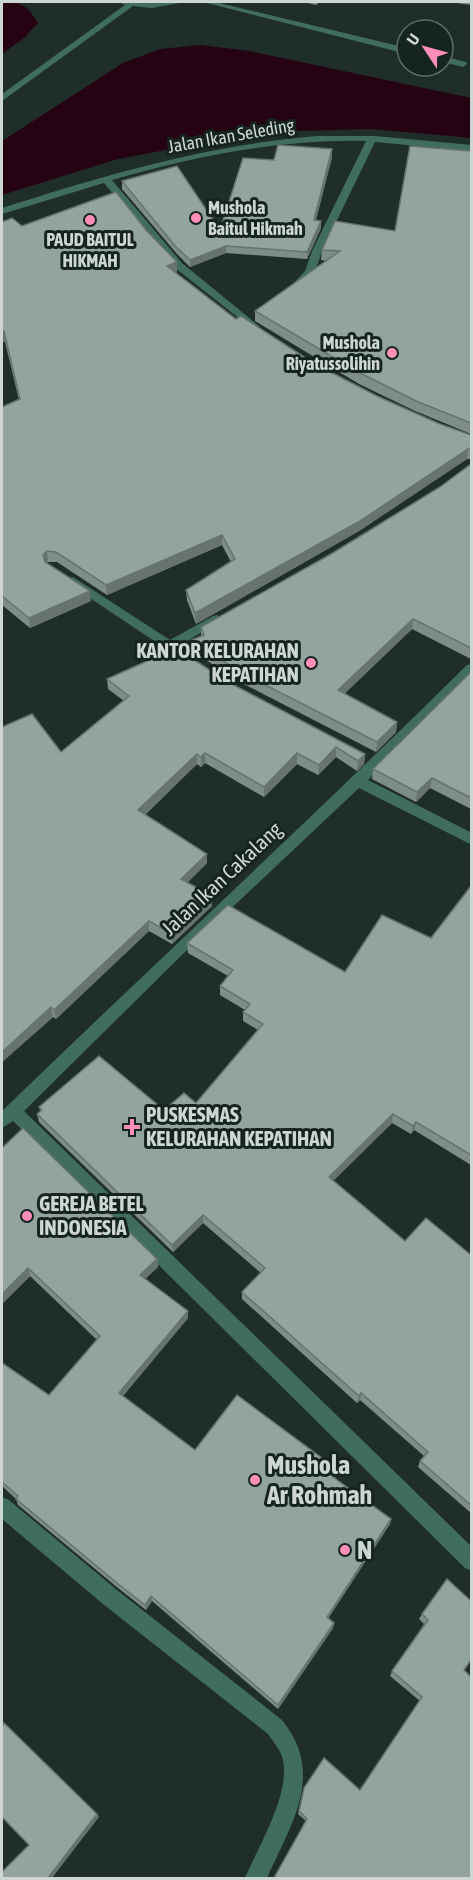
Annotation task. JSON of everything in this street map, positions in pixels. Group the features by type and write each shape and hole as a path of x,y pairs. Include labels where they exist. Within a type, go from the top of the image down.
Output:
{"street":[{"path":"118,2 152,6 181,2"},
{"path":"207,2 395,48"},
{"path":"2,98 130,4"},
{"path":"455,62 463,64"},
{"name":"Jalan Ikan Seleding","path":"2,211 105,178 183,159 286,141 326,138 471,148"},
{"path":"284,294 310,272 317,251 371,140"},
{"path":"105,178 178,265 245,321 262,332"},
{"path":"245,321 255,314"},
{"path":"61,573 201,667"},
{"path":"170,646 227,613"},
{"name":"Jalan Ikan Cakalang","path":"7,1116 180,948 358,781 372,760 469,675"},
{"path":"358,781 471,840"},
{"path":"7,1116 471,1561"},
{"path":"2,1507 110,1597 275,1727 287,1742 293,1761 293,1783 256,1878"}],"shaded area":[{"path":"2,2 24,6 38,23 24,38 2,54"},
{"path":"200,45 249,51 471,98 471,138 371,129 300,131 224,139 118,159 2,195 2,141 123,63 160,49"}],"building":[{"path":"278,145 332,149 314,220 321,221 307,252 226,246 190,260 176,247 122,181 177,166 220,230 243,158 274,160"},
{"path":"410,146 471,151 471,423 416,401 360,373 255,311 340,251 322,250 335,221 395,231"},
{"path":"116,192 146,230 177,262 167,266 236,319 241,316 315,364 377,396 471,435 471,449 360,521 195,613 186,590 235,559 222,535 106,585 56,552 47,551 43,555 45,562 90,591 29,618 2,596 2,407 20,399 4,331 2,332 2,222 12,218 22,226"},
{"path":"471,464 471,648 413,619 338,690 397,722 377,742 240,672 192,640 204,635 201,627 331,554 440,487"},
{"path":"176,648 228,682 365,754 358,761 336,747 319,765 297,753 264,787 205,753 201,757 197,754 138,810 207,854 181,879 212,896 172,934 149,921 54,1010 51,1007 2,1052 2,727 32,714 61,752 129,696 107,679"},
{"path":"471,672 471,798 432,778 417,792 373,769"},
{"path":"471,886 471,1155 416,1122 413,1126 393,1114 329,1177 405,1241 426,1218 471,1255 471,1505 420,1461 428,1452 361,1393 359,1396 242,1292 265,1268 203,1215 172,1245 37,1114 42,1110 39,1107 99,1056 164,1110 184,1093 196,1103 263,1024 243,1012 250,1004 220,986 233,970 187,943 228,905 345,972 382,915 431,938"},
{"path":"23,1128 157,1259 140,1275 188,1311 119,1393 195,1450 237,1395 338,1470 333,1477 391,1519 327,1617 334,1623 278,1705 151,1596 145,1605 117,1583 16,1499 18,1496 2,1482 2,1363 49,1395 100,1336 28,1268 2,1294 2,1148"},
{"path":"447,1579 471,1601 471,1660 464,1670 471,1677 471,1878 274,1878 307,1819 299,1811 304,1788 324,1758 360,1790 422,1697 392,1671 428,1620 422,1614"},
{"path":"4,1723 97,1814 48,1878 2,1878 2,1872 29,1845 2,1817 2,1726"}],"place":[{"name":"Mushola Baitul Hikmah","path":"196,218"},
{"name":"PAUD BAITUL HIKMAH","path":"90,220"},
{"name":"Mushola Riyatussolihin","path":"392,353"},
{"name":"KANTOR KELURAHAN KEPATIHAN","path":"311,663"},
{"name":"PUSKESMAS KELURAHAN KEPATIHAN","path":"132,1127"},
{"name":"GEREJA BETEL INDONESIA","path":"27,1216"},
{"name":"Mushola Ar Rohmah","path":"255,1480"},
{"name":"N","path":"345,1550"}]}
